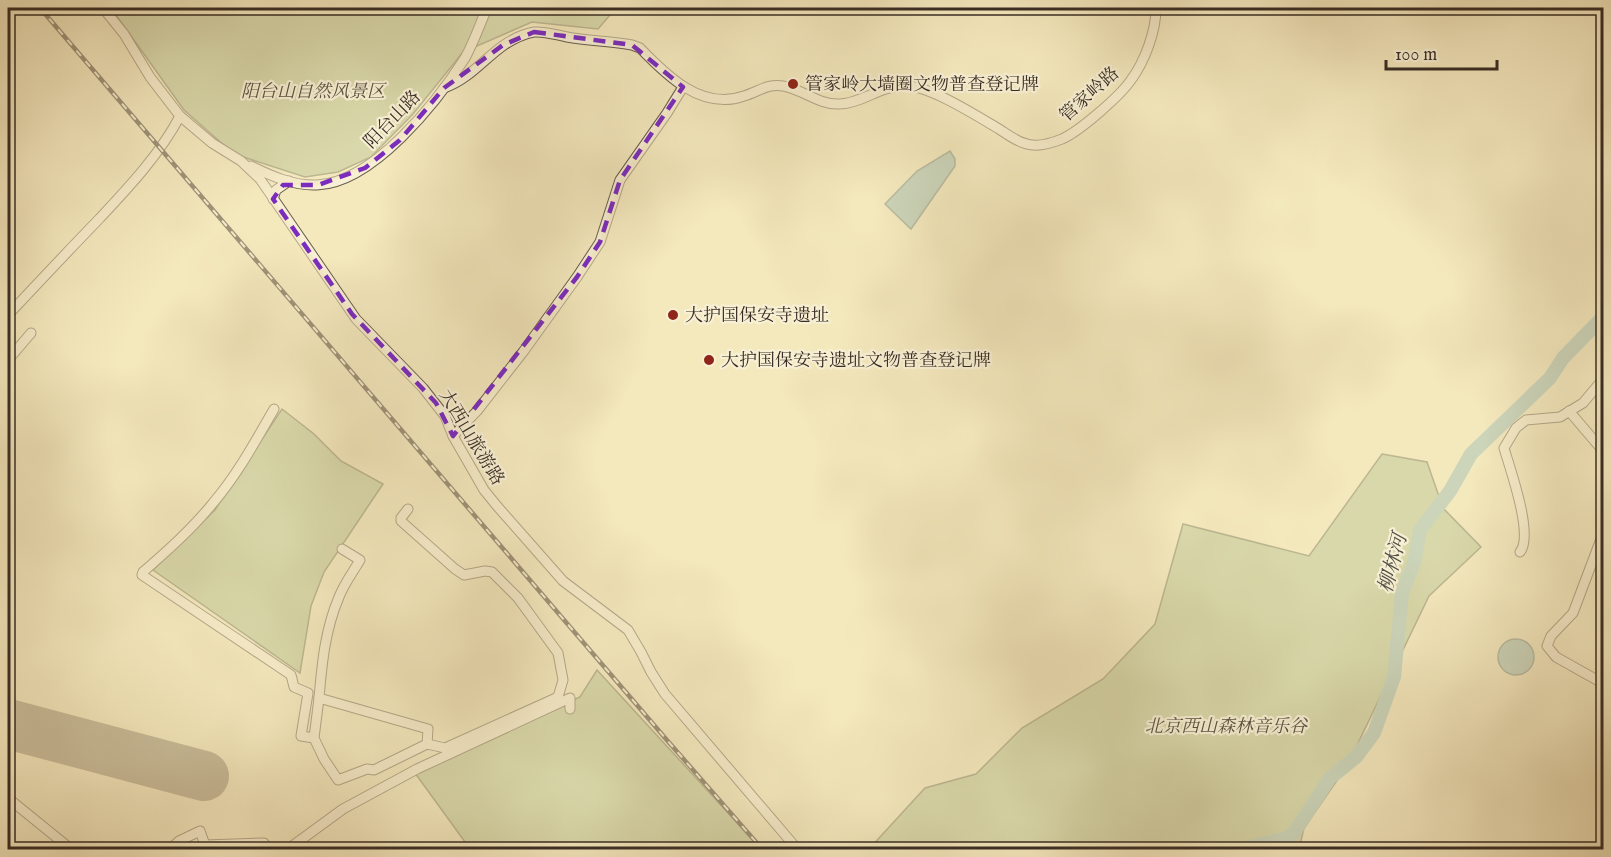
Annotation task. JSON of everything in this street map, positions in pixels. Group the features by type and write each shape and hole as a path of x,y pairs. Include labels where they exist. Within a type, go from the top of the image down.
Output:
{"street":[{"name":"大西山旅游路","path":"103,8 124,34 150,77 180,116 260,179 356,319 436,403 484,490 497,506 563,581 628,630 665,694 798,849"},
{"name":"阳台山路","path":"241,162 266,174 289,181 318,185 365,168 381,158 400,140 444,88 465,56 487,8"},
{"name":"管家岭路","path":"444,88 452,86 476,69 503,45 517,37 534,32 640,48 683,87 708,98 730,100 746,96 764,87 783,86 830,103 841,104 879,90 918,87 1026,144 1037,145 1063,139 1122,92 1140,63 1151,36 1156,8"},
{"path":"453,436 490,394 578,277 600,242 620,180 683,87"},
{"path":"8,315 121,195 154,156 180,116"},
{"path":"273,199 276,190 289,181"},
{"path":"8,360 31,333"},
{"path":"1520,552 1524,548 1525,531 1504,448 1516,428 1526,420 1560,417 1583,403 1604,378"},
{"path":"274,409 242,463 213,503 142,575 291,675 294,687 308,693 301,736 314,738"},
{"path":"1569,411 1604,452"},
{"path":"342,549 360,560 339,595 329,624 322,658 314,738 338,780 367,769 374,770 427,744 445,748 558,697 563,680 558,653 518,598 492,572 464,575 455,569 401,521 408,509"},
{"path":"1604,531 1573,613 1551,636 1547,646 1556,657 1604,684"},
{"path":"319,698 428,729 427,744"},
{"path":"287,849 343,809 417,769 570,698 570,709"},
{"path":"8,798 72,849"},
{"path":"169,849 179,841 200,831 205,845 264,843 269,849"}],"highlighted area":[{"path":"534,32 632,45 683,87 620,180 600,242 577,277 453,436 436,403 352,314 273,199 283,185 318,185 365,168 400,140 444,88 503,45"}],"green space":[{"name":"阳台山自然风景区","path":"111,8 616,8 598,29 532,22 463,52 413,114 371,157 338,172 305,177 234,154 184,110"},
{"path":"282,409 314,434 341,461 383,484 324,572 311,606 300,673 153,570 215,510"},
{"name":"北京西山森林音乐谷","path":"1382,454 1427,462 1443,508 1481,547 1429,596 1347,766 1304,828 1299,849 869,849 925,788 976,774 1022,728 1103,679 1155,624 1183,524 1309,556"},
{"path":"597,670 761,849 474,849 465,842 415,773 580,697"}],"water":[{"path":"950,151 955,159 955,166 911,229 885,204 917,171"},
{"path":"1516,639 1529,644 1534,657 1529,670 1516,675 1503,670 1498,657 1503,644"}],"waterway":[{"name":"柳林河","path":"1237,850 1287,838 1294,833 1330,778 1356,757 1374,733 1394,677 1402,593 1414,563 1420,530 1450,491 1471,454 1550,378 1563,358 1604,316"}],"runway":[{"path":"8,724 204,776"}],"railway":[{"path":"40,8 763,850"}],"place":[{"name":"管家岭大墙圈文物普查登记牌","path":"793,84"},
{"name":"大护国保安寺遗址","path":"673,315"},
{"name":"大护国保安寺遗址文物普查登记牌","path":"709,360"}]}
